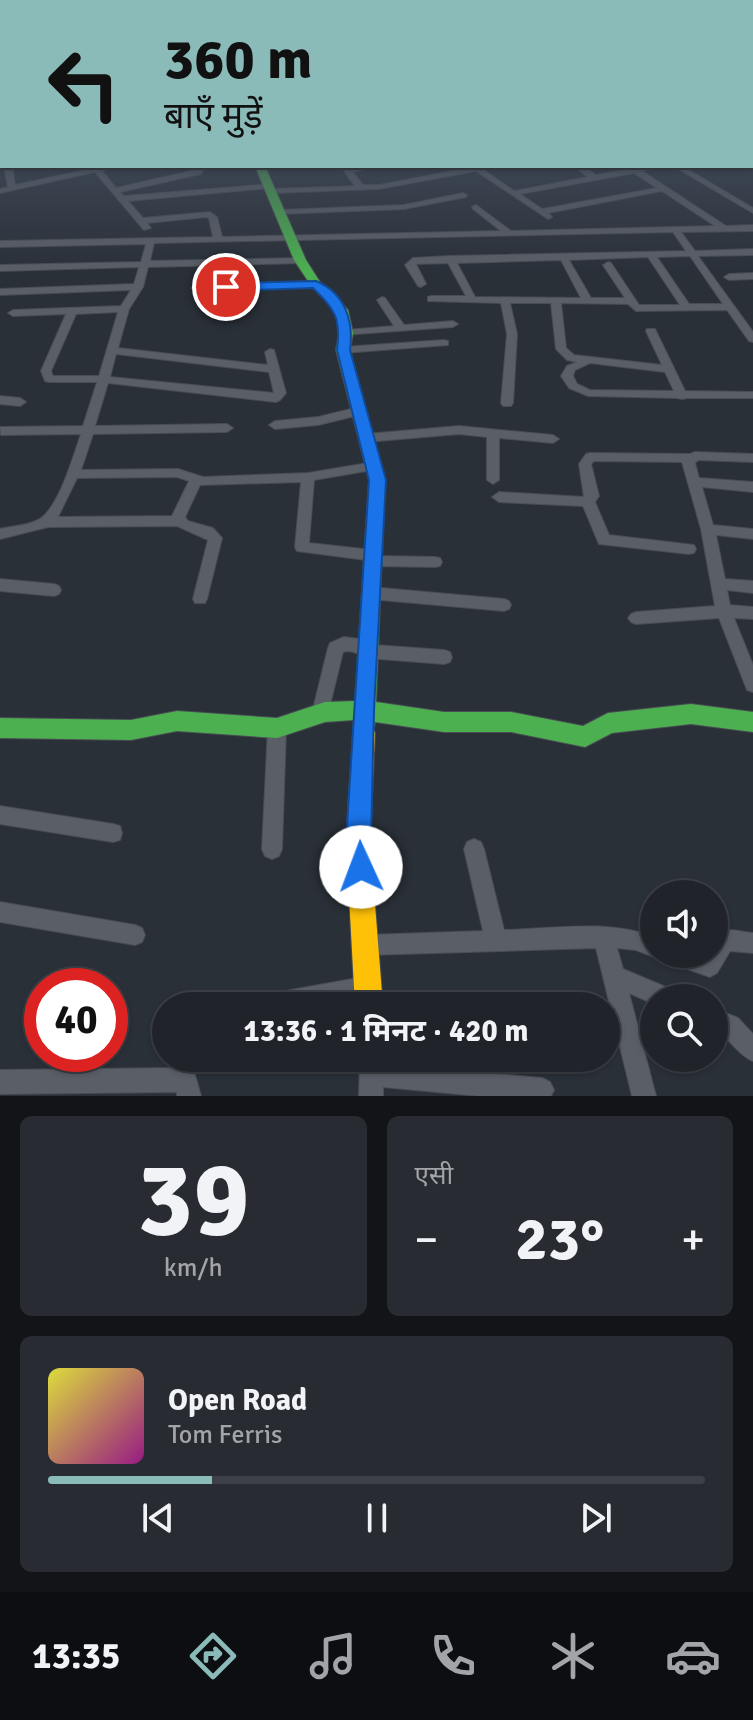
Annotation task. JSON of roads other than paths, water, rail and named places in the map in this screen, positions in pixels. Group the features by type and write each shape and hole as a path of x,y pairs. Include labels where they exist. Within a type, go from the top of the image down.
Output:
{"street":[{"path":"8,168 12,188"},
{"path":"0,191 105,168"},
{"path":"116,190 198,172 201,168"},
{"path":"261,168 300,260 316,284 342,310 344,341 377,480 358,841 369,992"},
{"path":"361,188 348,171 364,168"},
{"path":"426,168 437,176"},
{"path":"123,199 270,189 361,188 469,168"},
{"path":"476,168 567,228"},
{"path":"581,168 595,178"},
{"path":"514,193 632,168"},
{"path":"633,168 726,229"},
{"path":"681,168 753,211"},
{"path":"97,170 154,240"},
{"path":"541,212 663,189"},
{"path":"279,212 404,207 463,195"},
{"path":"476,207 508,232"},
{"path":"141,221 207,214 213,217 218,238"},
{"path":"0,244 482,233 567,228 676,231 753,228"},
{"path":"676,231 753,339"},
{"path":"482,233 488,258"},
{"path":"45,522 51,518 74,474 124,309 138,287 154,240"},
{"path":"421,284 410,262 753,252"},
{"path":"650,254 687,308"},
{"path":"563,256 588,302"},
{"path":"450,259 472,299"},
{"path":"0,268 300,260"},
{"path":"608,265 630,301 640,310 730,307"},
{"path":"729,277 752,277"},
{"path":"196,288 316,284"},
{"path":"0,292 138,287"},
{"path":"431,299 630,301"},
{"path":"382,300 401,329"},
{"path":"505,300 512,334 507,403"},
{"path":"556,301 561,349 571,358 669,369"},
{"path":"13,313 124,309"},
{"path":"72,311 46,376 56,380 102,379 276,398 280,393 270,352"},
{"path":"344,341 401,329 453,324"},
{"path":"651,331 682,396"},
{"path":"344,341 444,343"},
{"path":"111,350 274,369"},
{"path":"586,362 567,373 573,386 596,394 753,395"},
{"path":"0,400 20,402"},
{"path":"275,425 318,421 359,411"},
{"path":"1,431 227,428"},
{"path":"366,438 459,430 553,439"},
{"path":"493,433 493,480"},
{"path":"588,502 592,496 585,464 590,457 753,458"},
{"path":"690,458 688,462 721,584 724,611 753,685"},
{"path":"74,474 178,473 196,479 308,477 374,466"},
{"path":"308,477 302,547 372,558 435,562"},
{"path":"180,521 179,512 196,479"},
{"path":"694,482 753,487"},
{"path":"499,497 588,502"},
{"path":"588,502 604,540 689,549"},
{"path":"0,534 45,522 180,521 215,538 200,599"},
{"path":"708,529 753,534"},
{"path":"721,584 753,587"},
{"path":"0,585 54,590"},
{"path":"370,593 504,605"},
{"path":"636,618 724,611 753,613"},
{"path":"320,713 336,648 344,644 444,657"},
{"path":"0,728 131,730 177,721 277,728 320,713 363,710 444,722 511,722 585,737 608,723 691,714 753,722"},
{"path":"272,849 277,728"},
{"path":"0,815 113,833"},
{"path":"474,849 496,941"},
{"path":"0,912 135,935"},
{"path":"367,945 604,937 624,937 640,942"},
{"path":"604,937 644,1096"},
{"path":"728,940 753,943"},
{"path":"614,976 640,987"},
{"path":"728,1025 753,1050"},
{"path":"371,1076 542,1090"},
{"path":"0,1082 177,1080 187,1083 189,1096"}]}
